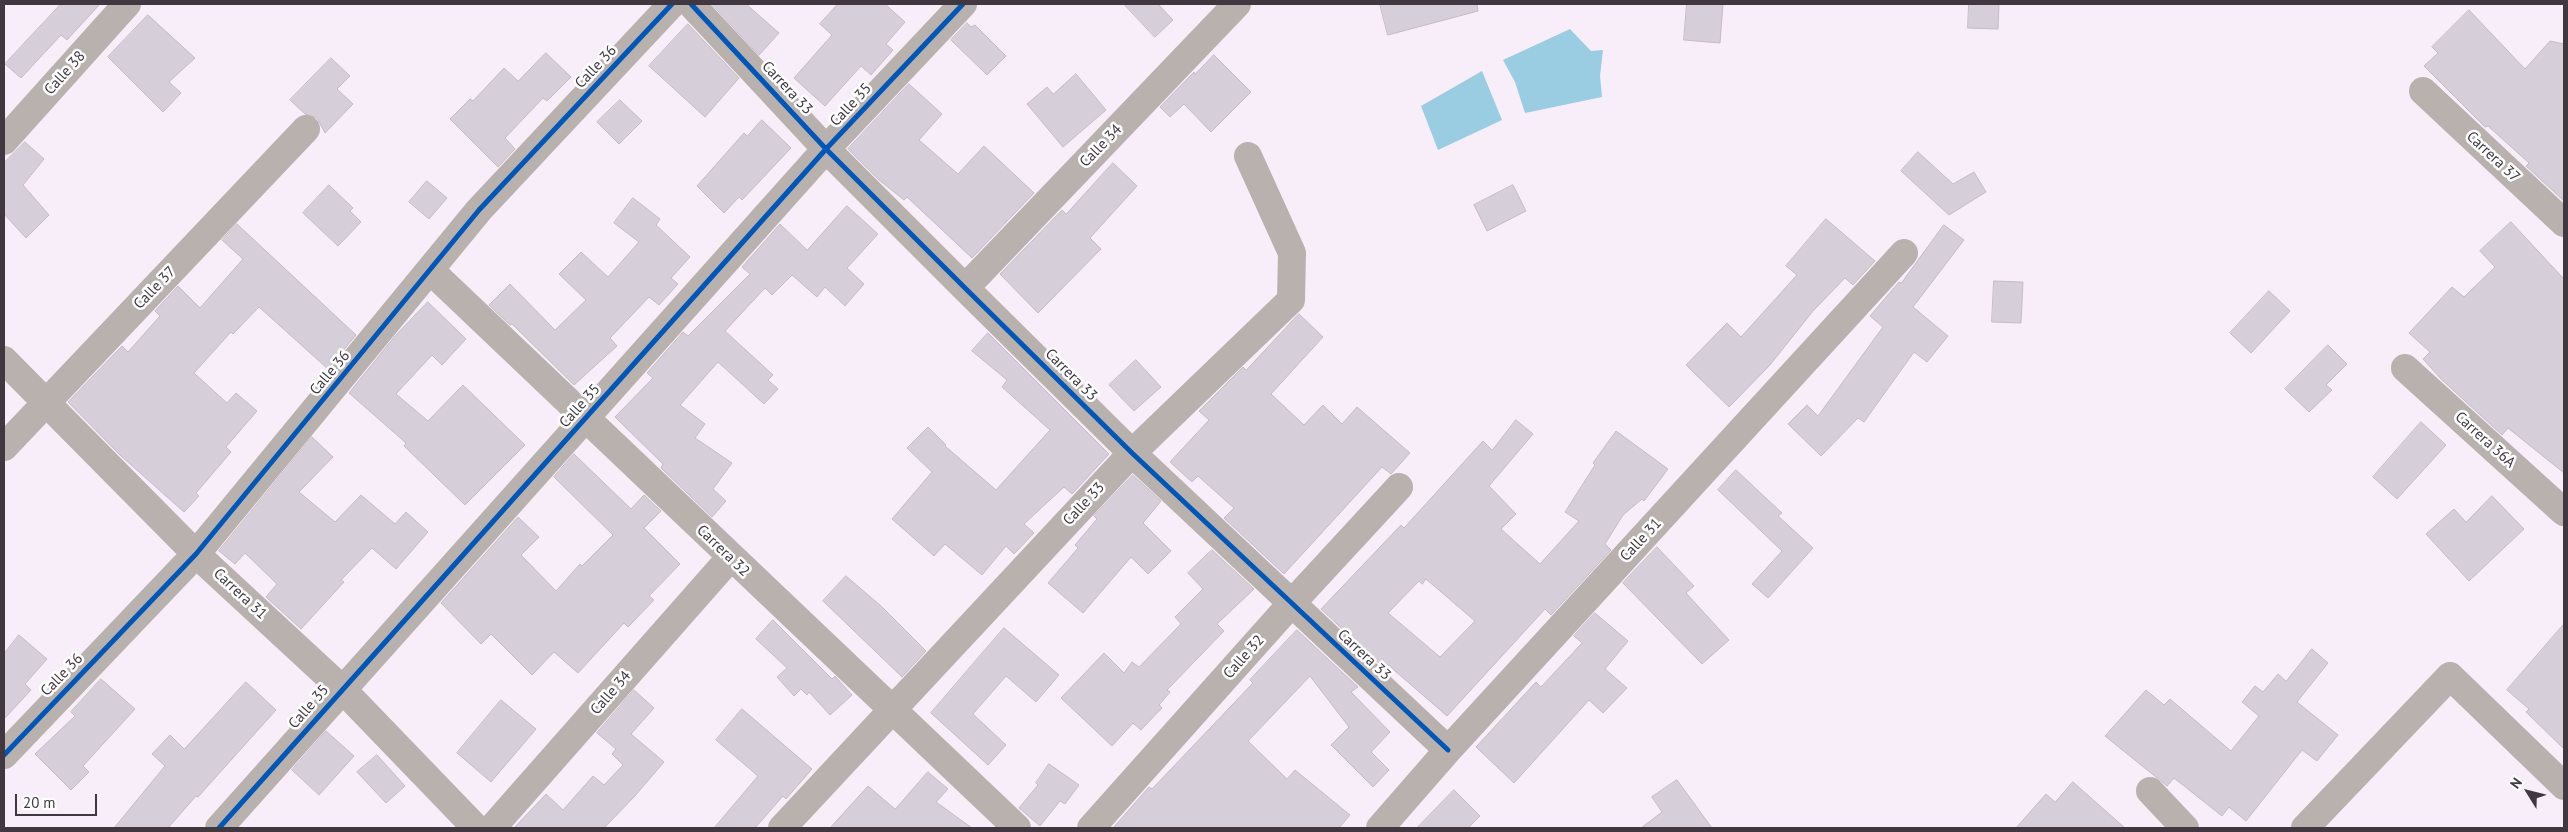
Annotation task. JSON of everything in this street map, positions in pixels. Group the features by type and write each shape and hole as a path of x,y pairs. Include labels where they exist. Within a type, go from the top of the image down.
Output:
{"street":[{"name":"Calle 38","path":"4,141 126,4"},
{"name":"Calle 36","path":"4,754 196,554 479,210 672,4"},
{"name":"Carrera 33","path":"691,4 826,149 1132,453 1448,750"},
{"name":"Calle 35","path":"219,828 826,149 963,4"},
{"name":"Calle 34","path":"965,288 1237,4"},
{"name":"Carrera 37","path":"2423,91 2564,223"},
{"name":"Calle 37","path":"4,447 306,129"},
{"name":"Calle 33","path":"782,828 1132,453 1291,300 1292,253 1248,156"},
{"name":"Calle 31","path":"1380,828 1448,750 1904,253"},
{"name":"Carrera 32","path":"430,271 730,558 1017,828"},
{"name":"Carrera 31","path":"4,360 45,404 196,554 342,689 476,828"},
{"name":"Carrera 36A","path":"2405,368 2564,512"},
{"name":"Calle 32","path":"1091,828 1291,604 1399,487"},
{"name":"Calle 34","path":"492,828 730,558"},
{"path":"2305,828 2450,676 2564,786"},
{"path":"2150,791 2185,828"}],"water":[{"path":"1570,29 1591,51 1603,50 1600,76 1602,97 1525,113 1515,82 1503,60"},
{"path":"1482,71 1502,120 1438,150 1421,106"}],"building":[{"path":"61,4 100,4 67,40 61,35 21,78 5,64"},
{"path":"712,4 746,4 779,33 759,55"},
{"path":"838,4 885,4 905,22 886,44 893,50 871,75 861,66 825,106 794,78 832,35 820,24"},
{"path":"1124,4 1158,4 1173,20 1155,37"},
{"path":"1380,4 1477,4 1478,11 1388,35"},
{"path":"1687,4 1723,4 1720,43 1684,40"},
{"path":"1969,4 1999,4 1998,29 1968,28"},
{"path":"2469,10 2525,69 2550,41 2564,44 2564,201 2526,166 2529,163 2488,126 2485,127 2424,66 2438,53 2432,47"},
{"path":"148,15 195,58 169,82 181,93 163,112 108,57"},
{"path":"967,23 971,27 975,25 1006,56 987,75 951,40"},
{"path":"688,24 739,78 705,117 649,66"},
{"path":"546,53 571,77 547,101 543,98 505,138 515,149 498,167 450,119 470,99 473,101 504,68 518,81"},
{"path":"1214,55 1251,92 1211,132 1184,104 1170,117 1160,107 1194,72 1195,74"},
{"path":"331,58 350,76 337,89 353,104 325,133 317,118 305,114 290,100"},
{"path":"1076,74 1106,110 1063,147 1027,104 1047,87 1053,94"},
{"path":"909,84 942,114 919,140 958,174 984,146 1034,193 972,258 907,197 904,200 879,180 848,149"},
{"path":"620,100 642,121 619,144 597,122"},
{"path":"762,120 791,148 742,200 739,197 724,213 697,186 744,133 747,136"},
{"path":"25,142 44,159 23,185 49,215 26,238 4,214 4,163"},
{"path":"1918,152 1953,184 1974,172 1986,192 1949,215 1901,171"},
{"path":"1113,163 1137,186 1090,238 1101,249 1038,313 1000,274 1062,210 1066,214"},
{"path":"427,181 447,198 429,219 409,202"},
{"path":"329,185 353,208 350,211 361,222 338,246 303,213"},
{"path":"1513,185 1526,211 1487,231 1474,205"},
{"path":"633,198 660,219 656,225 690,257 671,278 678,284 659,305 649,297 610,338 617,346 574,385 512,324 510,325 489,305 510,284 555,330 586,300 559,274 581,252 608,277 639,242 614,223"},
{"path":"847,206 878,234 847,268 864,284 845,306 825,287 817,297 792,275 772,295 765,288 725,331 773,375 768,380 778,389 764,404 718,362 680,405 705,424 695,438 732,463 713,489 726,501 712,517 661,468 663,464 615,417 653,378 647,373 683,332 688,336 750,274 742,267 780,224 807,250"},
{"path":"1826,219 1875,261 1853,285 1845,278 1813,311 1770,365 1729,407 1686,365 1727,323 1741,337 1797,275 1786,266"},
{"path":"2511,222 2564,279 2564,473 2508,428 2502,435 2441,379 2423,359 2430,352 2409,333 2452,287 2464,297 2495,267 2480,251"},
{"path":"237,224 356,335 328,369 259,307 233,334 231,332 194,373 227,403 236,393 257,411 226,447 231,452 196,493 199,496 184,512 121,456 68,402 122,346 128,352 160,316 155,311 178,286 200,308 243,259 222,240"},
{"path":"1944,225 1964,240 1913,307 1948,336 1927,362 1914,352 1864,422 1858,418 1821,456 1788,424 1807,405 1818,416 1883,327 1870,316 1899,282 1901,283"},
{"path":"1994,281 2023,282 2021,323 1992,322"},
{"path":"2269,291 2290,311 2251,353 2230,333"},
{"path":"428,302 466,339 442,365 432,355 396,394 428,421 463,385 525,445 465,505 404,446 406,443 349,393 395,336"},
{"path":"1299,314 1323,337 1271,394 1304,425 1323,405 1342,424 1357,407 1410,453 1391,474 1382,467 1284,574 1224,518 1234,508 1198,476 1192,482 1170,462 1209,420 1199,411 1243,367 1246,370"},
{"path":"988,333 1109,454 1072,494 1064,487 1024,524 1034,533 1014,554 1006,546 982,575 945,544 934,556 892,519 932,472 907,448 928,427 945,446 996,490 1050,430 1002,387 1007,380 972,351"},
{"path":"2328,345 2347,364 2326,385 2332,390 2309,412 2285,389"},
{"path":"1136,360 1161,387 1134,411 1109,385"},
{"path":"1516,420 1533,434 1489,486 1516,514 1501,529 1540,564 1579,521 1565,512 1595,465 1593,463 1616,431 1668,469 1644,501 1642,499 1623,515 1605,544 1611,550 1551,615 1545,609 1447,716 1387,664 1383,667 1321,609 1401,525 1404,528 1483,441 1492,450","holes":["1426,579 1475,621 1440,657 1388,613 1419,581 1422,584"]},
{"path":"2421,422 2446,445 2397,499 2373,477"},
{"path":"312,437 333,457 299,492 335,522 361,495 395,524 406,512 428,532 396,569 372,548 341,580 344,582 301,629 266,597 277,584 245,553 235,564 219,551"},
{"path":"574,454 631,509 644,495 661,511 644,528 680,564 649,596 654,600 628,627 624,623 578,673 554,652 532,675 491,634 481,644 441,603 518,517 539,537 521,555 556,591 580,564 582,566 613,535 554,477"},
{"path":"1736,470 1782,513 1778,516 1813,548 1768,598 1752,584 1782,551 1718,490"},
{"path":"1133,475 1161,501 1143,523 1171,551 1148,574 1131,557 1083,613 1048,583 1078,548 1075,545 1097,519 1094,516"},
{"path":"2492,496 2524,529 2469,581 2426,534 2454,509 2466,522"},
{"path":"1657,547 1694,586 1686,593 1729,640 1702,664 1623,583"},
{"path":"1212,550 1254,589 1217,624 1224,631 1167,690 1170,692 1159,705 1162,708 1141,730 1133,723 1112,746 1061,698 1104,653 1124,673 1132,662 1139,667 1181,624 1175,617 1203,589 1188,573"},
{"path":"846,576 881,606 926,651 902,677 823,601"},
{"path":"1595,613 1628,641 1605,669 1627,688 1603,713 1589,700 1514,783 1476,747 1536,682 1541,687 1582,643 1574,636"},
{"path":"773,620 832,679 835,676 852,695 830,715 809,692 807,695 801,689 794,696 777,677 787,668 756,639"},
{"path":"2564,624 2564,749 2526,712 2529,709 2507,690"},
{"path":"1004,628 1059,675 1036,702 1006,676 973,714 1006,745 988,765 931,713"},
{"path":"1297,630 1358,687 1351,692 1390,732 1371,752 1389,770 1373,787 1331,745 1349,727 1310,676 1248,741 1287,779 1295,770 1350,815 1339,828 1113,828 1149,787 1152,789 1253,683 1250,680"},
{"path":"19,635 47,659 25,684 31,690 4,719 4,654"},
{"path":"2312,649 2328,663 2297,702 2338,735 2317,761 2302,750 2246,821 2229,807 2222,816 2174,778 2167,786 2105,736 2146,690 2164,705 2170,699 2231,751 2259,716 2242,702 2255,686 2263,692 2278,674 2286,681"},
{"path":"101,679 135,709 83,766 89,772 71,790 35,754 75,716 71,712"},
{"path":"246,682 276,710 198,797 196,796 168,828 114,828 165,766 152,754 170,735 184,749"},
{"path":"634,690 654,708 631,734 664,762 634,797 604,828 514,828 546,794 563,810 593,776 604,785 623,765 612,754 616,749 597,733"},
{"path":"501,700 536,729 491,782 457,753"},
{"path":"742,709 812,769 786,799 783,796 755,828 714,828 758,776 716,740"},
{"path":"326,731 354,756 319,795 292,770"},
{"path":"377,755 405,786 386,803 357,772"},
{"path":"1049,764 1079,785 1065,804 1060,801 1040,826 1019,808 1038,785 1036,783"},
{"path":"928,772 948,789 936,802 972,828 830,828 868,786 895,809"},
{"path":"1677,780 1712,828 1641,828 1662,812 1652,797"},
{"path":"2073,782 2125,828 2016,828 2046,794 2055,802"},
{"path":"1454,790 1480,816 1468,828 1417,828"}],"cycle path":[{"path":"4,755 196,554 479,210 672,4"},
{"path":"691,4 826,149 1132,453 1448,750"},
{"path":"219,828 826,149 963,4"}]}
